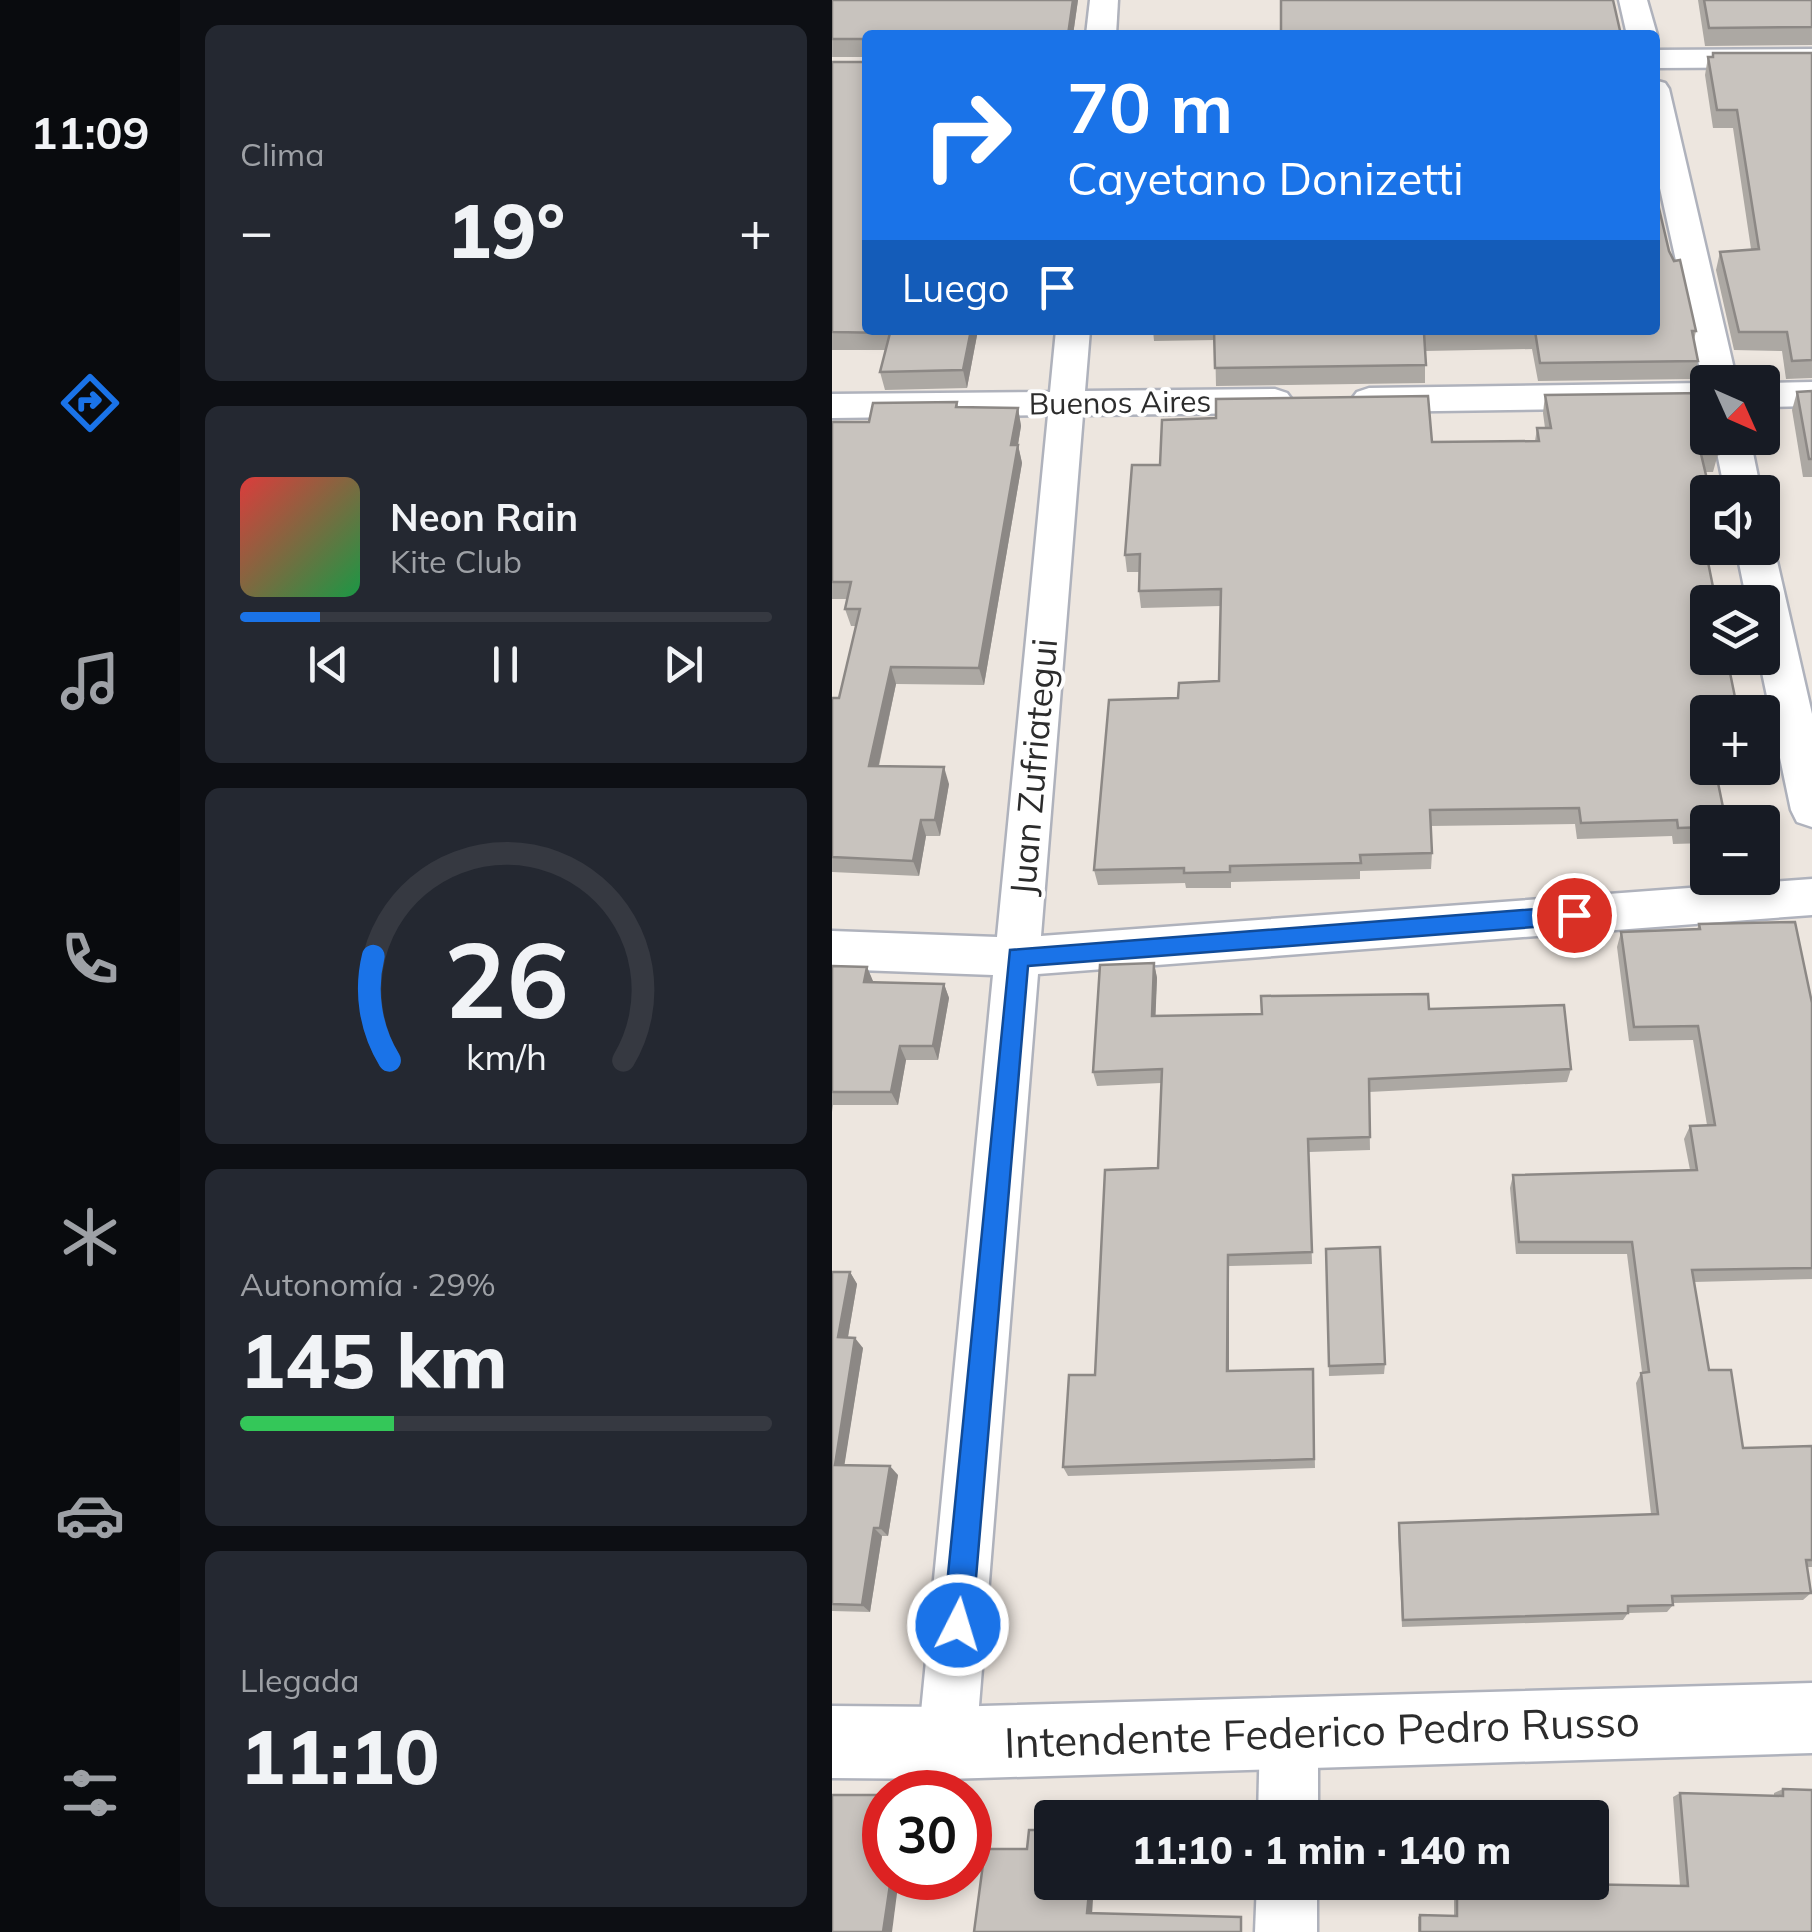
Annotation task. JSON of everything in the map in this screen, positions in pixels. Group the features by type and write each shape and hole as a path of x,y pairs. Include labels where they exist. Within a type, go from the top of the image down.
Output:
{"street":[{"path":"1101,30 1104,0"},
{"path":"1632,0 1641,30"},
{"path":"1660,59 1812,58"},
{"path":"1660,116 1716,365"},
{"name":"Juan Zufriategui","path":"947,1742 1073,335"},
{"path":"1780,394 1812,394"},
{"path":"1338,400 1690,395"},
{"name":"Buenos Aires","path":"832,406 1299,401"},
{"path":"1759,565 1812,810"},
{"path":"832,950 1018,957 1812,897"},
{"name":"Intendente Federico Pedro Russo","path":"832,1742 1812,1718"},
{"path":"1288,1733 1288,1800"},
{"path":"1286,1932 1287,1900"}],"building":[{"path":"832,0 1073,0 1069,30 862,30 862,39 832,39"},
{"path":"1281,0 1613,0 1620,30 1281,30"},
{"path":"1704,0 1812,0 1812,27 1709,28"},
{"path":"1713,53 1812,53 1812,360 1792,361 1787,332 1739,332 1720,252 1759,249 1737,110 1717,110 1708,57 1713,57"},
{"path":"832,62 862,62 862,333 832,332"},
{"path":"1660,213 1669,251 1674,261 1680,260 1696,331 1692,331 1698,361 1540,363 1536,335 1660,335"},
{"path":"889,335 970,335 963,370 880,372"},
{"path":"1214,335 1424,335 1426,365 1215,368"},
{"path":"1812,391 1812,459 1809,459 1797,392"},
{"path":"1690,393 1690,455 1701,455 1706,475 1690,475 1690,565 1709,565 1713,585 1690,585 1690,675 1730,675 1735,695 1690,695 1690,785 1718,785 1723,805 1690,805 1690,828 1678,828 1677,820 1581,823 1579,808 1430,810 1432,853 1360,855 1361,863 1230,866 1230,872 1184,873 1184,868 1094,870 1109,700 1178,698 1179,683 1219,681 1221,589 1139,591 1140,554 1125,555 1132,465 1160,465 1162,420 1216,418 1216,399 1428,396 1432,442 1539,441 1537,428 1551,428 1545,395"},
{"path":"957,402 956,407 1018,408 1011,445 1018,445 979,668 891,667 869,766 944,767 935,820 921,820 913,861 832,857 832,698 839,698 860,609 845,609 851,582 832,582 832,422 869,422 873,403"},
{"path":"1795,922 1812,1003 1812,1268 1692,1270 1709,1370 1731,1370 1743,1448 1812,1446 1812,1560 1806,1560 1811,1593 1672,1596 1673,1605 1628,1606 1628,1613 1403,1620 1399,1523 1658,1514 1641,1373 1649,1372 1632,1242 1519,1242 1513,1175 1697,1170 1690,1126 1715,1125 1698,1026 1634,1027 1621,932 1700,929 1699,924"},
{"path":"1154,963 1152,1016 1262,1014 1261,996 1428,994 1429,1009 1564,1005 1571,1069 1369,1079 1370,1137 1308,1139 1312,1252 1228,1255 1227,1371 1313,1369 1314,1459 1063,1467 1069,1375 1095,1375 1105,1170 1158,1168 1162,1069 1093,1072 1100,965"},
{"path":"832,966 867,967 864,982 944,984 933,1046 900,1046 891,1092 832,1092"},
{"path":"1380,1247 1385,1364 1329,1366 1326,1249"},
{"path":"832,1272 850,1272 838,1337 855,1338 835,1465 890,1466 880,1528 874,1528 862,1605 832,1604"},
{"path":"1783,1789 1812,1790 1812,1932 1420,1932 1420,1915 1457,1916 1457,1900 1609,1900 1609,1885 1688,1886 1680,1793 1783,1796"},
{"path":"832,1795 862,1795 862,1900 888,1900 883,1932 832,1932"},
{"path":"1029,1830 1034,1830 1034,1900 1088,1900 1087,1913 1241,1917 1241,1932 974,1932 978,1900 992,1900 992,1849 1027,1849"}],"route":[{"path":"958,1625 1018,957 1574,915"}]}
